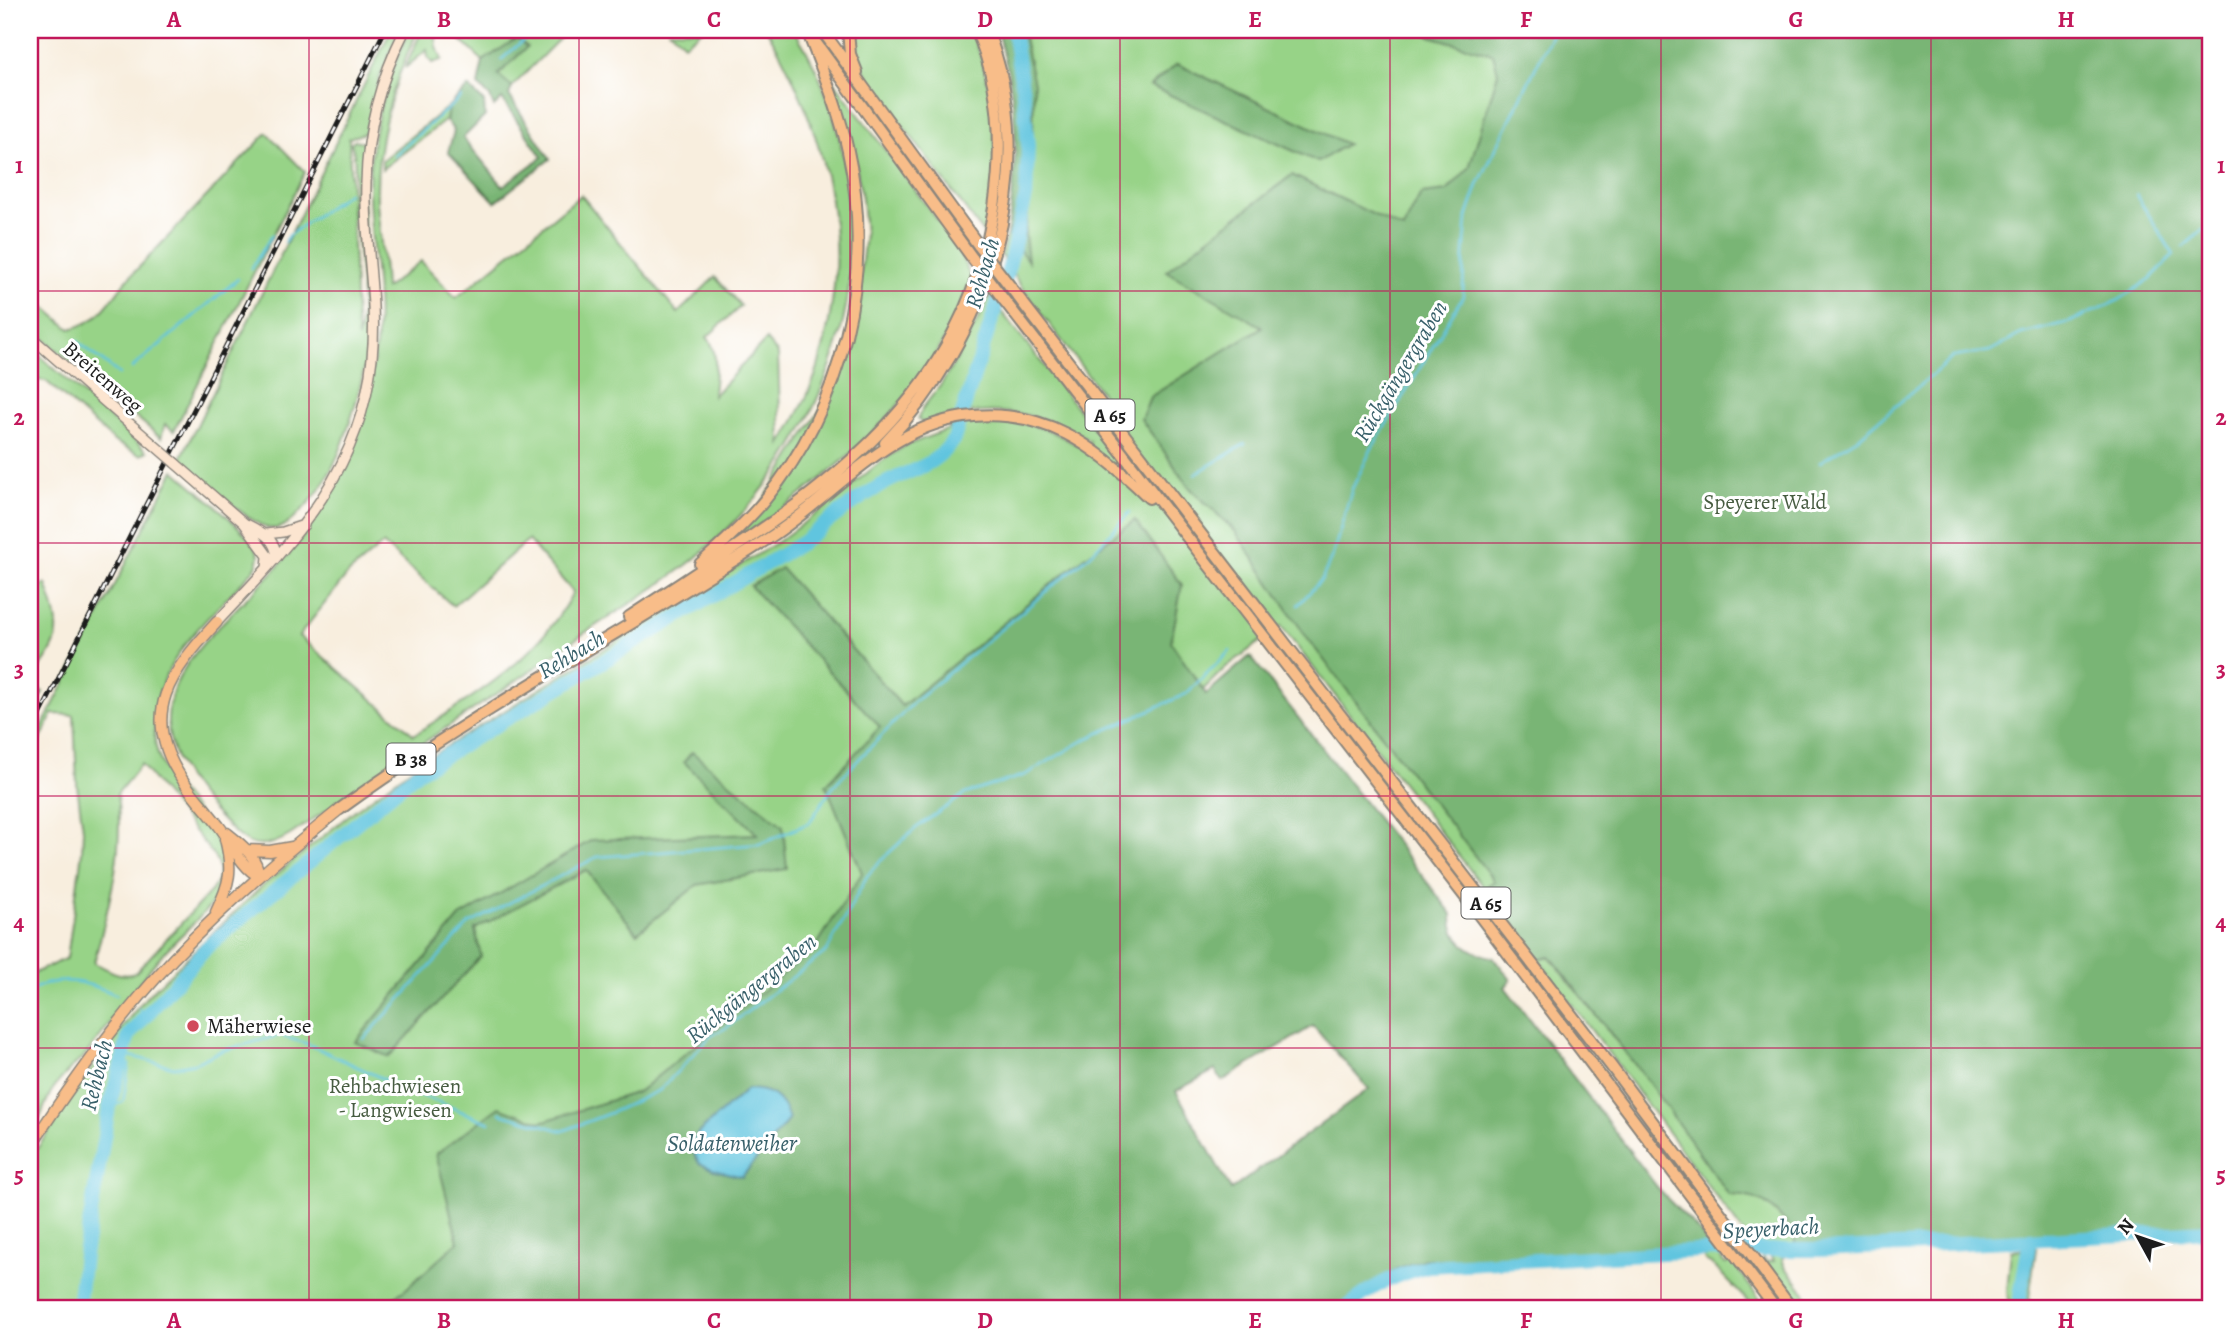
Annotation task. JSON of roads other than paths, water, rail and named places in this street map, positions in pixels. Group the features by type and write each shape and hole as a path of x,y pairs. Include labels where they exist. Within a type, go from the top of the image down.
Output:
{"highway":[{"name":"A 65","path":"806,30 1004,300 1465,897 1776,1309"},
{"path":"671,589 750,517 790,467 821,411 846,338 857,265 855,192 837,110 806,30"},
{"name":"A 65","path":"822,30 979,246 1611,1066 1792,1309"},
{"path":"848,30 850,54 867,93"},
{"path":"671,589 761,531 848,465 900,410 951,337 982,260 992,219 997,178 999,142 996,95 989,65 976,30"},
{"path":"868,460 914,412 947,364 974,313 994,257 1006,193 1008,125 1002,77 987,30"},
{"path":"525,687 683,593 772,536 868,460 901,438 951,419 999,415 1052,427 1111,461 1177,524"},
{"name":"B 38","path":"340,809 432,745 525,687 671,589"}],"main road":[{"path":"272,556 306,524 325,496 351,443 367,390 372,360 374,301 367,216 367,160 379,94 405,30"},
{"name":"Breitenweg","path":"30,335 244,523"},
{"path":"244,523 272,556"},
{"path":"244,523 266,534 276,546 272,556"},
{"path":"266,534 283,532 306,524"},
{"name":"B 38","path":"259,876 250,871 178,772 164,741 161,719 165,693 178,667 267,568 272,556"},
{"name":"B 38","path":"30,1147 102,1044 171,961 259,876 340,809"},
{"name":"B 38","path":"221,829 248,850 259,867 259,876"},
{"name":"B 38","path":"213,918 224,895 231,865 221,829"},
{"path":"248,850 270,851 293,846"}],"water":[{"name":"Soldatenweiher","path":"747,1089 774,1096 783,1105 789,1119 742,1177 699,1163 690,1146 698,1133"}],"waterway":[{"path":"501,60 535,30"},
{"name":"Rehbach","path":"78,1309 84,1255 109,1107 129,1035 207,947 418,772 803,542 871,491 938,457 954,439 1009,266 1026,196 1028,146 1013,30"},
{"name":"Rückgängergraben","path":"1298,605 1322,579 1333,554 1352,489 1372,448 1463,296 1467,217 1478,185 1554,30"},
{"path":"395,155 461,97"},
{"path":"285,242 288,236 348,193"},
{"path":"1820,462 1858,438 1953,357 1990,351 2021,334 2070,322 2119,300 2150,279 2174,255 2136,195"},
{"path":"2183,247 2203,230"},
{"path":"251,269 272,235"},
{"path":"132,368 238,279"},
{"path":"77,341 119,374"},
{"path":"30,370 35,370"},
{"path":"1195,474 1245,444"},
{"path":"364,1039 469,924 597,857 760,844 809,823 834,785 915,701 1091,554 1130,512"},
{"name":"Rückgängergraben","path":"500,1113 563,1131 660,1090 711,1036 726,1028 827,951 867,876 916,828 965,794 1025,775 1086,739 1186,694 1230,651"},
{"path":"30,991 63,981 95,986 117,995"},
{"path":"139,1009 146,1014"},
{"name":"Rückgängergraben","path":"130,1056 174,1067 195,1063 221,1051 277,1036"},
{"name":"Rückgängergraben","path":"284,1037 308,1044 403,1088 490,1123"},
{"name":"Rückgängergraben","path":"109,1107 123,1102 129,1064"},
{"name":"Speyerbach","path":"1345,1309 1384,1282 1428,1266 1716,1250 1819,1250 2210,1231"},
{"path":"2022,1309 2020,1297 2030,1239"}],"railway":[{"path":"30,735 385,30"}],"place":[{"name":"Mäherwiese","path":"193,1026"}],"park label":[{"name":"Speyerer Wald","path":"1765,502"},
{"name":"Rehbachwiesen - Langwiesen","path":"395,1098"}]}
